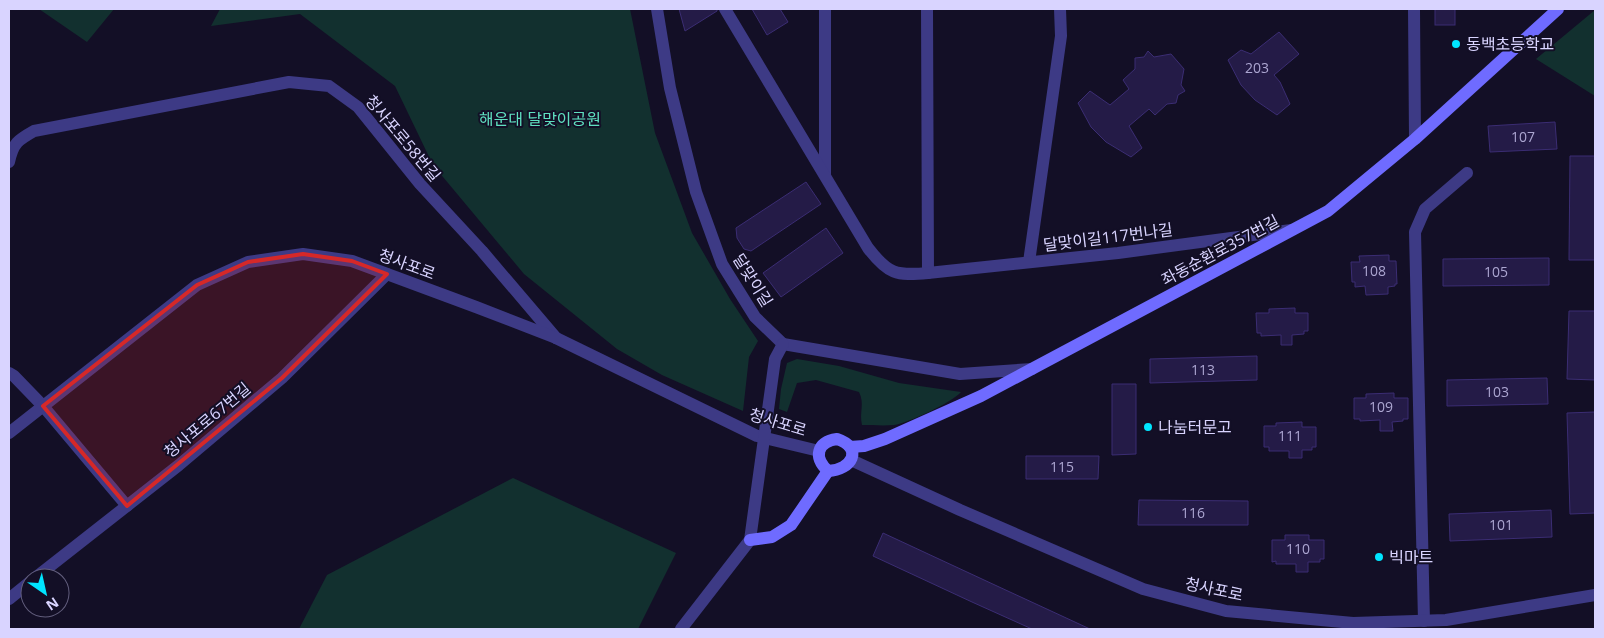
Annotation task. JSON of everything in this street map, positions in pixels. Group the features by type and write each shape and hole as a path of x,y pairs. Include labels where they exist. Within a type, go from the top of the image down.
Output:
{"main road":[{"name":"좌동순환로357번길","path":"851,454 864,446 885,439 981,396 1034,369 1328,211 1414,138 1558,9"},
{"path":"750,540 772,537 791,525 828,471 842,469 851,454 845,442 837,439 828,440 822,445 819,451 819,458 822,465 828,471"}],"street":[{"name":"달맞이길","path":"658,9 670,88 696,192 722,264 755,316 783,344"},
{"path":"725,9 824,174"},
{"path":"824,174 825,9"},
{"path":"927,9 928,273"},
{"path":"1029,262 1061,36 1060,9"},
{"path":"1414,9 1414,138"},
{"name":"청사포로58번길","path":"9,162 17,141 34,131 290,82 329,86 358,107 420,184 482,251 556,338"},
{"path":"1424,621 1415,232 1425,209 1467,173"},
{"name":"달맞이길117번나길","path":"824,174 877,260 891,271 905,275 1118,253 1291,230"},
{"name":"청사포로","path":"9,433 197,285 248,262 302,254 352,262 556,338 757,436 819,451"},
{"name":"청사포로67번길","path":"49,568 179,465 282,378 387,274"},
{"path":"680,629 750,540 775,359 783,344 960,374 1034,369"},
{"path":"9,373 43,406 127,506"},
{"name":"청사포로","path":"851,454 960,510 1143,589 1226,611 1353,623 1424,621 1446,620 1595,595"},
{"path":"9,599 20,590"}],"highlighted area":[{"path":"303,254 352,261 387,274 282,378 127,506 43,406 197,285 248,262"}],"green space":[{"path":"39,9 114,9 87,42"},
{"name":"해운대 달맞이공원","path":"220,9 630,9 655,133 692,233 730,299 758,341 749,357 743,411 662,375 617,349 524,274 433,165 395,86 300,14 211,26"},
{"path":"1595,10 1595,96 1536,59"},
{"path":"797,359 839,366 899,383 961,392 939,407 919,417 894,425 862,425 862,400 859,392 816,380 797,383 787,412 779,409 781,389 787,363"},
{"path":"513,478 676,553 638,629 299,629 327,575"}],"building":[{"path":"679,9 717,9 717,11 685,31"},
{"path":"752,9 780,9 788,22 767,35"},
{"path":"1435,9 1455,9 1455,25 1435,25"},
{"path":"1279,32 1299,54 1274,75 1280,82 1290,104 1277,115 1255,100 1241,85 1228,60 1241,50 1251,54"},
{"path":"1148,51 1154,57 1171,54 1184,69 1181,85 1185,91 1178,95 1176,103 1167,104 1155,115 1149,109 1129,126 1142,148 1131,157 1106,142 1091,127 1078,103 1090,91 1110,105 1129,89 1123,80 1135,69 1135,58 1144,57"},
{"path":"1555,122 1557,149 1490,152 1488,126"},
{"path":"1570,156 1595,156 1595,260 1569,260"},
{"path":"806,182 821,204 751,251 744,249 737,238 736,228"},
{"path":"826,228 843,253 781,297 763,273"},
{"path":"1389,255 1389,261 1396,261 1397,284 1388,287 1388,294 1366,295 1365,286 1355,287 1355,282 1352,282 1351,262 1360,262 1359,256"},
{"path":"1549,258 1549,285 1443,286 1443,259"},
{"path":"1295,308 1295,313 1308,313 1308,331 1304,331 1304,334 1292,335 1292,345 1281,345 1281,335 1261,336 1261,333 1257,333 1256,313 1269,313 1269,309"},
{"path":"1569,311 1595,311 1595,380 1567,379"},
{"path":"1257,356 1257,380 1150,383 1150,359"},
{"path":"1547,378 1548,404 1447,406 1447,380"},
{"path":"1112,384 1136,384 1136,454 1112,455"},
{"path":"1394,393 1394,398 1408,398 1408,419 1392,422 1393,431 1380,431 1380,420 1360,421 1360,419 1354,419 1354,398 1366,398 1366,394"},
{"path":"1595,412 1595,513 1570,514 1567,413"},
{"path":"1302,422 1302,427 1316,427 1316,447 1312,447 1312,450 1302,450 1302,458 1289,458 1289,451 1269,451 1269,447 1264,447 1264,426 1276,426 1276,423"},
{"path":"1026,456 1099,456 1098,479 1026,479"},
{"path":"1139,500 1248,501 1248,525 1138,525"},
{"path":"1551,510 1552,537 1450,541 1449,514"},
{"path":"883,533 1090,629 1032,629 972,602 873,556"},
{"path":"1285,535 1309,535 1309,540 1324,540 1324,559 1320,559 1320,562 1308,562 1308,572 1296,572 1296,564 1276,564 1276,561 1272,562 1272,540 1285,540"}],"place":[{"name":"동백초등학교","path":"1456,44"},
{"name":"나눔터문고","path":"1148,427"},
{"name":"빅마트","path":"1379,557"}]}
